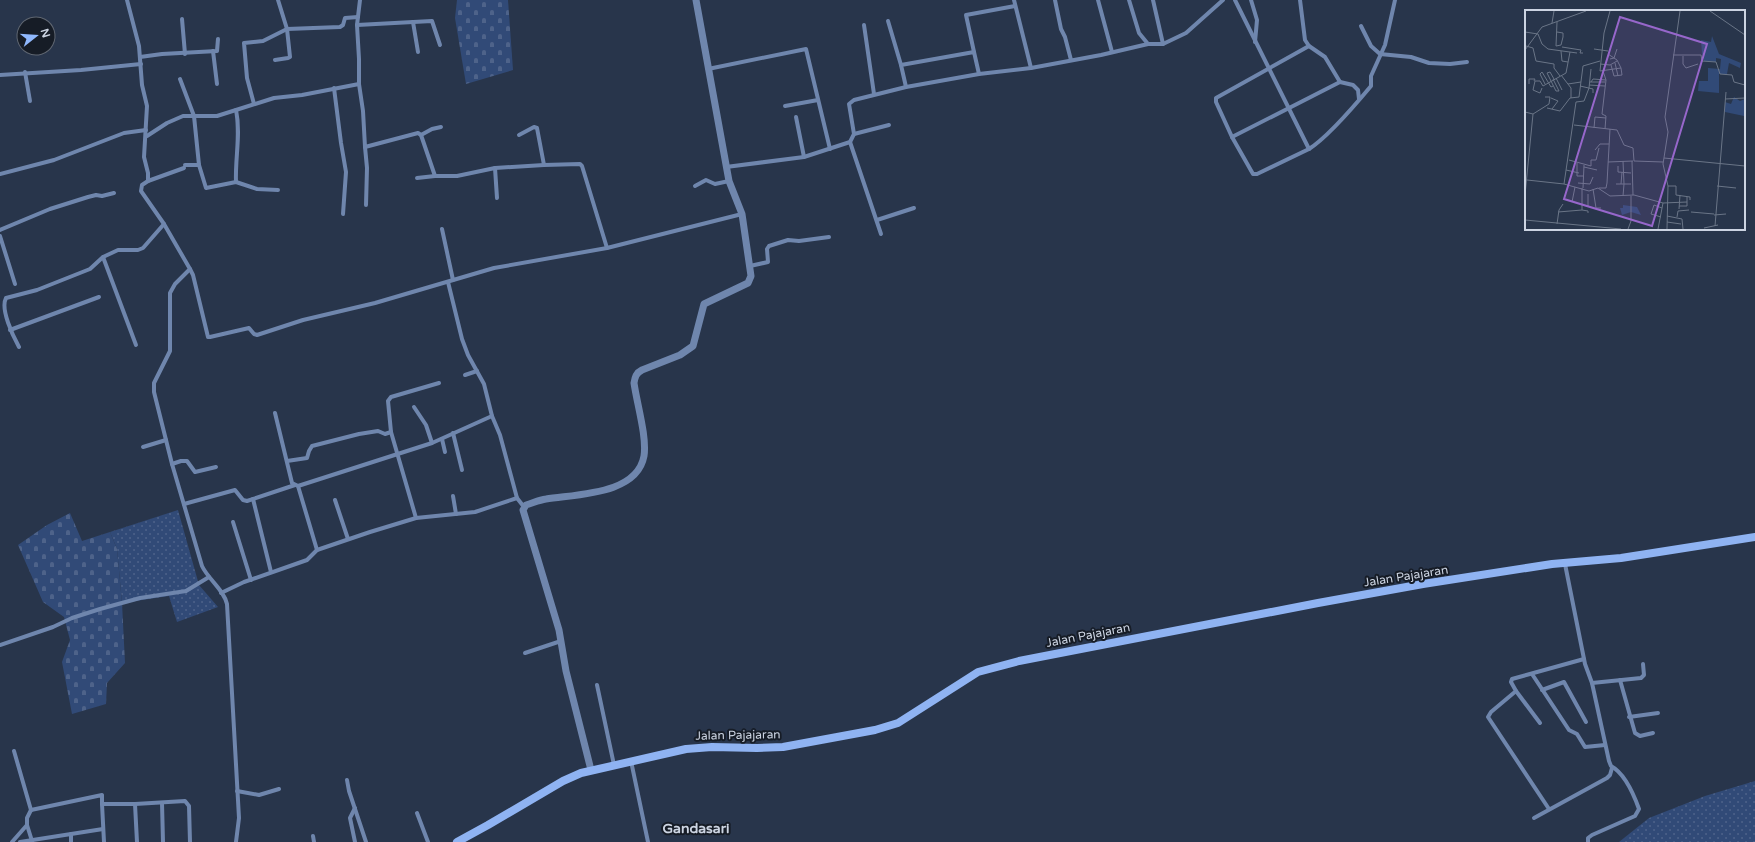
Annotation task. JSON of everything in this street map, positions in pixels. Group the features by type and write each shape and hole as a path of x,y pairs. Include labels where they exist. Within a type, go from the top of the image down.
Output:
{"main road":[{"name":"Jalan Pajajaran","path":"457,842 563,781 591,770 671,751 698,747 783,747 875,730 898,723 978,672 1001,665 1423,584 1565,564 1621,558 1755,538"}],"street":[{"path":"127,0 140,57 142,85 148,113 144,157 148,180"},
{"path":"275,60 290,57 287,29 278,0"},
{"path":"360,0 357,25 359,84 363,111 367,168 366,205"},
{"path":"524,507 546,499 608,489 622,483 637,471 644,456 644,441 634,377 642,370 680,355 693,346 704,304 748,283 751,276 742,214 729,180 726,167 707,69 696,0"},
{"path":"1014,0 1031,68"},
{"path":"1055,0 1071,60"},
{"path":"1098,0 1112,52"},
{"path":"1129,0 1139,33 1148,44"},
{"path":"1153,0 1162,44"},
{"path":"726,167 804,157 830,150 850,142 854,134 850,104 854,100 906,87 979,74 1031,68 1148,44 1162,44 1186,33 1223,0"},
{"path":"1235,0 1309,149"},
{"path":"1251,0 1258,24 1255,42"},
{"path":"1300,0 1305,40 1309,46 1325,56 1340,82"},
{"path":"1309,46 1216,98 1218,107 1232,137 1253,174 1257,174 1309,149 1319,141 1372,86 1370,76 1388,33 1395,0"},
{"path":"979,74 966,14 1015,6"},
{"path":"254,104 248,78 243,44 263,40 287,29 340,27 343,25 345,18 358,17"},
{"path":"182,19 185,54"},
{"path":"357,25 433,21 440,45"},
{"path":"888,21 906,87"},
{"path":"414,22 418,52"},
{"path":"864,25 874,94"},
{"path":"1362,26 1367,40 1380,54 1411,57 1437,64 1467,62"},
{"path":"140,57 162,54 214,52 218,50 218,39"},
{"path":"707,69 806,48 830,150"},
{"path":"214,52 217,84"},
{"path":"901,65 974,52"},
{"path":"0,75 25,72 80,70 141,64"},
{"path":"25,72 30,101"},
{"path":"180,79 194,116 199,165 206,188 236,182 257,189 278,190"},
{"path":"1232,137 1340,82 1353,84 1358,90 1359,99"},
{"path":"147,136 183,116 217,116 274,98 314,93 359,84"},
{"path":"334,88 346,172 343,214"},
{"path":"785,106 818,100"},
{"path":"236,110 239,129 235,165 236,182"},
{"path":"796,117 804,157"},
{"path":"854,134 889,125"},
{"path":"365,147 415,133 421,135 432,129 441,127"},
{"path":"519,136 534,127 537,128 544,165"},
{"path":"0,174 54,160 124,133 146,130"},
{"path":"421,135 435,176"},
{"path":"850,142 881,234"},
{"path":"417,178 457,176 495,168 580,164 582,166 606,248"},
{"path":"199,165 184,166 148,180 142,185 140,191 164,224 193,275 208,336 249,328 254,334 260,334 303,320 374,303 494,268 606,248 742,214"},
{"path":"495,168 497,198"},
{"path":"695,186 706,180 715,184 729,180"},
{"path":"0,230 50,209 93,195 102,196 114,193"},
{"path":"876,220 914,208"},
{"path":"19,347 10,330 4,306 6,298 37,290 90,269 103,257 118,250 138,250 143,248 164,224"},
{"path":"442,229 450,281 464,344 484,384 492,416 500,435 517,498 524,507 523,510 561,641 566,671 591,770"},
{"path":"0,236 15,284"},
{"path":"750,266 768,262 767,249 770,246 788,240 796,242 829,237"},
{"path":"103,257 136,346"},
{"path":"190,269 174,284 170,293 170,351 154,383 154,392 172,464 202,566 221,592 227,604 239,818 236,842"},
{"path":"10,330 99,297"},
{"path":"465,375 477,371"},
{"path":"416,518 397,455 388,404 391,397 439,383"},
{"path":"414,407 426,425 432,443"},
{"path":"275,413 292,483 298,485"},
{"path":"184,504 235,490 243,500 247,501 298,485 310,483 432,443 492,416"},
{"path":"287,461 307,458 312,446 341,438 378,431 385,434 392,432"},
{"path":"453,433 462,470"},
{"path":"442,439 445,452"},
{"path":"143,447 166,440"},
{"path":"172,464 187,461 195,472 216,467"},
{"path":"298,485 317,550"},
{"path":"453,496 456,514"},
{"path":"221,592 307,560 317,550 348,539 416,518 475,512 517,498"},
{"path":"252,499 272,572"},
{"path":"335,500 348,539"},
{"path":"233,522 251,580"},
{"path":"1534,818 1607,778 1610,775 1612,768 1605,745 1592,682 1584,659 1565,564"},
{"path":"0,644 54,627 72,618 100,609 140,598 186,591 209,577"},
{"path":"525,653 561,641"},
{"path":"1540,723 1516,691 1511,682 1512,679 1584,659"},
{"path":"1592,682 1643,677 1642,664"},
{"path":"1532,674 1569,730 1579,736 1584,747 1605,745"},
{"path":"1620,680 1629,717 1635,733 1639,736 1652,733"},
{"path":"1542,690 1564,682 1586,722"},
{"path":"597,685 614,765"},
{"path":"1516,691 1488,714 1488,718 1549,809"},
{"path":"1629,717 1658,712"},
{"path":"14,751 31,810 27,818 27,825 32,841"},
{"path":"631,761 648,842"},
{"path":"1588,842 1588,838 1592,835 1636,816 1638,811 1638,807 1623,778 1618,770 1612,768"},
{"path":"347,780 348,791 366,842"},
{"path":"237,791 259,795 279,789"},
{"path":"31,810 102,795 104,842"},
{"path":"102,804 185,801 189,806 190,842"},
{"path":"162,803 163,842"},
{"path":"135,804 137,842"},
{"path":"355,808 350,818 355,842"},
{"path":"417,813 428,842"},
{"path":"12,842 27,825"},
{"path":"20,842 45,841 71,834 103,829"},
{"path":"71,834 71,842"},
{"path":"313,836 314,842"}],"green space":[{"path":"457,0 508,0 513,70 466,84 455,18"},
{"path":"178,510 199,585 218,607 177,622 169,596 122,603 117,549 110,532"},
{"path":"70,513 82,541 110,532 117,549 122,603 125,663 107,683 106,704 72,714 62,662 70,640 64,617 43,602 18,545 47,525"},
{"path":"1755,781 1755,842 1619,842 1649,818 1705,796"}],"district":[{"name":"Gandasari","path":"696,828"}]}
